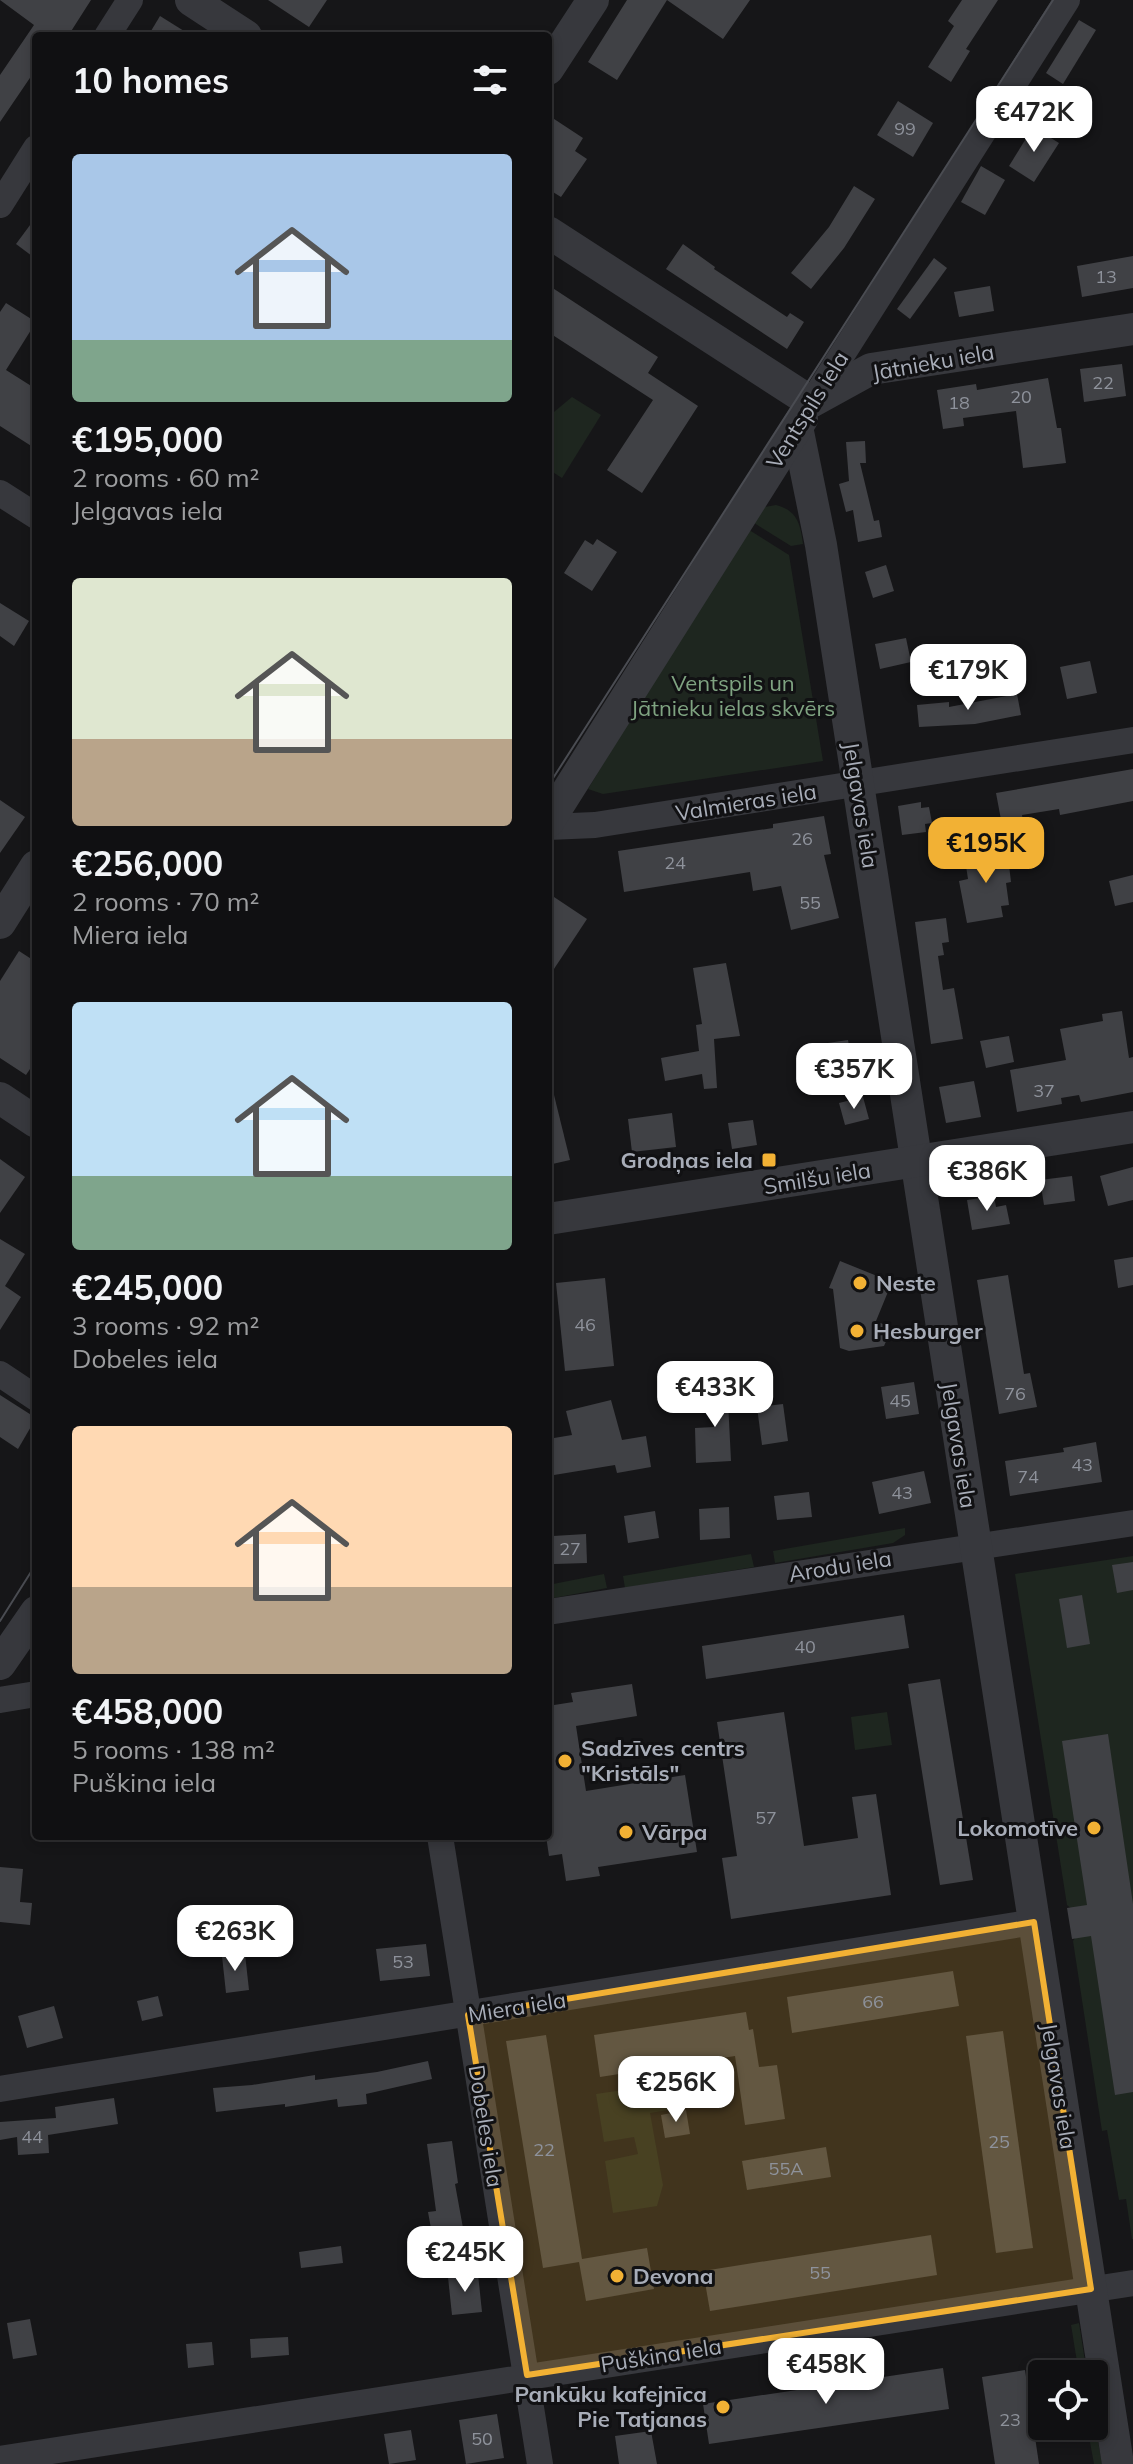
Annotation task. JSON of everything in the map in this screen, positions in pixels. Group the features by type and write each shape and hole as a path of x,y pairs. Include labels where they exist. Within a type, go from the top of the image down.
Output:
{"street":[{"path":"110,32 130,0"},
{"path":"191,0 240,32"},
{"path":"552,63 593,0"},
{"name":"Ventspils iela","path":"552,818 1067,0"},
{"path":"0,205 32,154"},
{"path":"552,235 804,415"},
{"name":"Jātnieku iela","path":"804,415 871,369 1133,329"},
{"name":"Jelgavas iela","path":"804,415 857,783 1118,2464"},
{"path":"0,493 32,513"},
{"name":"Valmieras iela","path":"552,824 595,825 1133,740"},
{"path":"0,923 32,872"},
{"path":"0,1098 32,1119"},
{"name":"Smilšu iela","path":"552,1218 1133,1127"},
{"path":"0,1374 32,1395"},
{"name":"Arodu iela","path":"552,1611 1133,1523"},
{"path":"0,1664 32,1618"},
{"path":"0,1700 32,1695"},
{"name":"Dobeles iela","path":"441,1840 540,2464"},
{"name":"Miera iela","path":"0,2089 1034,1922"},
{"name":"Puškina iela","path":"0,2459 1133,2283"}],"highlighted area":[{"path":"1034,1922 1091,2289 527,2375 468,2015"}],"green space":[{"path":"572,397 601,415 562,478 552,472 552,414"},
{"path":"776,505 797,519 803,544 791,546 751,521 765,507"},
{"name":"Ventspils un Jātnieku ielas skvērs","path":"746,528 789,555 823,761 603,794 588,789"},
{"path":"905,1528 905,1535 893,1543 775,1563 773,1551"},
{"path":"751,1554 754,1567 625,1588 623,1576"},
{"name":"Lokomotīve","path":"1133,1556 1132,2239 1126,2199 1119,2200 1107,2130 1102,2131 1073,1941 1077,1935 1073,1910 1067,1905 1015,1574"},
{"path":"604,1574 607,1588 552,1598 552,1584"},
{"path":"887,1712 892,1745 855,1750 851,1717"},
{"path":"677,2082 681,2108 650,2113 663,2185 657,2206 613,2213 605,2161 638,2154 634,2137 604,2142 596,2094"},
{"path":"1079,2323 1085,2360 1077,2360 1071,2325"},
{"path":"1090,2440 1098,2440 1102,2464 1094,2464"}],"building":[{"path":"0,0 91,0 71,32 32,32 32,75 0,122 0,75 34,25"},
{"path":"268,0 327,0 309,27"},
{"path":"627,0 667,0 617,80 588,62"},
{"path":"667,0 750,0 723,39"},
{"path":"962,0 998,0 966,49 970,51 951,82 928,67 954,26 948,21"},
{"path":"160,16 186,32 150,32"},
{"path":"1079,20 1096,30 1063,84 1046,73"},
{"path":"898,101 933,123 913,157 877,135"},
{"path":"552,118 583,138 575,151 587,159 561,197 552,191"},
{"path":"1033,127 1059,143 1034,182 1009,166"},
{"path":"981,166 1005,180 985,215 961,202"},
{"path":"854,186 875,199 844,248 811,289 791,273 829,227"},
{"path":"32,222 32,256 16,244"},
{"path":"683,244 714,269 787,317 790,313 804,322 787,349 666,269"},
{"path":"1133,256 1133,288 1082,297 1077,266"},
{"path":"934,258 947,268 910,319 897,309"},
{"path":"990,286 994,311 959,317 954,292"},
{"path":"552,288 658,357 648,373 698,406 642,493 607,470 653,400 552,335"},
{"path":"6,303 32,319 32,328 6,370 32,386 32,446 0,426 0,312"},
{"path":"1122,364 1126,396 1084,402 1080,369"},
{"path":"1048,378 1066,463 1023,468 1016,411 963,418 964,426 943,429 937,390 976,384 977,390"},
{"path":"865,441 866,463 860,463 874,521 879,520 882,537 858,542 853,510 846,512 839,484 849,481 846,442"},
{"path":"597,539 617,552 592,591 564,573 585,540 593,545"},
{"path":"886,565 894,591 873,598 865,572"},
{"path":"0,603 29,621 14,646 0,636"},
{"path":"906,638 911,662 880,669 875,644"},
{"path":"1090,661 1097,693 1067,699 1060,667"},
{"path":"1017,694 1021,715 975,724 919,727 917,705 949,702 949,707"},
{"path":"1133,769 1133,801 1060,815 1059,809 1022,815 1023,821 1002,825 996,793"},
{"path":"0,800 25,817 0,853"},
{"path":"921,802 921,808 929,807 932,823 925,824 926,832 902,835 898,806"},
{"path":"824,816 831,854 824,855 839,918 791,930 781,886 753,891 750,872 624,892 618,851 773,828 773,824"},
{"path":"1007,848 1011,882 1006,883 1009,905 1001,906 1003,917 967,923 959,881 968,879 964,853"},
{"path":"1133,875 1133,902 1115,906 1109,881"},
{"path":"552,896 587,919 552,972"},
{"path":"946,918 949,942 942,943 944,955 938,956 943,990 954,988 963,1039 931,1044 915,922"},
{"path":"19,951 32,959 32,1066 26,1075 0,1058 0,981"},
{"path":"726,963 740,1036 714,1039 717,1088 704,1089 702,1074 665,1081 661,1058 699,1051 696,1025 702,1024 693,968"},
{"path":"1122,1011 1129,1058 1133,1057 1133,1092 1081,1102 1079,1095 1061,1098 1062,1104 1017,1112 1010,1070 1066,1060 1060,1029 1103,1021 1102,1014"},
{"path":"1009,1036 1014,1062 986,1068 980,1041"},
{"path":"848,1040 853,1068 826,1072 821,1044"},
{"path":"974,1081 981,1117 946,1123 939,1087"},
{"path":"552,1095 554,1095 570,1160 552,1164"},
{"path":"863,1097 869,1119 845,1125 839,1103"},
{"path":"672,1113 676,1147 632,1152 628,1119"},
{"path":"753,1120 757,1145 732,1149 728,1123"},
{"path":"0,1159 25,1177 0,1213"},
{"path":"1133,1167 1133,1200 1108,1206 1100,1176"},
{"path":"1072,1176 1075,1201 1044,1205 1040,1180"},
{"path":"994,1196 996,1207 1006,1205 1010,1224 972,1230 967,1200"},
{"path":"0,1239 25,1254 5,1286 21,1297 0,1330"},
{"path":"1133,1257 1133,1285 1118,1288 1114,1260"},
{"path":"840,1261 892,1282 876,1321 892,1328 884,1346 849,1351 840,1348 833,1289 829,1288"},
{"path":"1008,1275 1024,1374 1030,1373 1037,1407 999,1414 977,1280"},
{"path":"605,1278 614,1366 565,1371 556,1283"},
{"path":"727,1381 731,1461 696,1463 695,1428 714,1427 708,1384"},
{"path":"914,1382 919,1414 886,1419 881,1387"},
{"path":"0,1395 32,1415 32,1425 18,1449 0,1437"},
{"path":"611,1400 622,1440 646,1436 651,1467 617,1473 615,1465 554,1475 552,1438 572,1435 566,1411"},
{"path":"783,1404 788,1441 762,1445 757,1407"},
{"path":"1096,1442 1102,1482 1010,1496 1005,1461 1064,1452 1063,1448"},
{"path":"924,1471 931,1503 879,1514 872,1482"},
{"path":"809,1492 812,1517 777,1520 774,1496"},
{"path":"729,1507 730,1538 700,1540 699,1509"},
{"path":"655,1511 659,1538 628,1543 624,1516"},
{"path":"586,1534 587,1563 554,1564 553,1536"},
{"path":"1133,1562 1133,1590 1117,1593 1112,1565"},
{"path":"1082,1595 1090,1644 1067,1648 1059,1599"},
{"path":"904,1615 909,1648 706,1679 702,1646"},
{"path":"940,1679 973,1880 940,1885 908,1684"},
{"name":"Vārpa","path":"632,1684 637,1716 576,1726 586,1791 685,1775 697,1852 598,1867 600,1876 566,1881 562,1854 549,1856 547,1840 552,1840 552,1705 573,1702 571,1693"},
{"path":"784,1712 804,1846 858,1838 852,1797 876,1794 891,1895 731,1919 722,1858 737,1856 717,1722"},
{"path":"1108,1734 1133,1904 1133,2092 1115,2095 1091,1936 1072,1939 1067,1908 1087,1905 1062,1741"},
{"path":"0,1867 23,1869 20,1902 32,1903 30,1925 0,1922"},
{"path":"426,1944 430,1976 380,1981 376,1949"},
{"path":"245,1954 249,1990 226,1993 222,1956"},
{"path":"953,1971 959,2006 792,2033 787,1997"},
{"path":"158,1996 163,2016 142,2021 137,2001"},
{"path":"54,2006 63,2038 27,2048 18,2016"},
{"path":"746,2012 749,2030 753,2029 759,2067 777,2065 785,2119 745,2125 735,2056 600,2077 594,2035"},
{"path":"1003,2031 1033,2248 996,2253 966,2036"},
{"path":"546,2035 582,2259 647,2248 654,2289 586,2301 579,2262 543,2268 506,2041"},
{"path":"428,2061 432,2079 366,2094 367,2104 338,2107 337,2099 216,2112 213,2088 315,2075 315,2080"},
{"path":"114,2098 118,2124 48,2135 49,2153 18,2155 17,2137 0,2140 0,2122 56,2118 55,2107"},
{"path":"686,2110 690,2134 665,2138 661,2115"},
{"path":"452,2141 458,2183 455,2184 463,2228 432,2234 428,2212 436,2211 427,2144"},
{"path":"826,2147 831,2177 747,2190 742,2161"},
{"path":"931,2235 937,2275 710,2311 703,2271"},
{"path":"341,2246 343,2263 301,2268 299,2252"},
{"path":"478,2274 482,2312 452,2315 448,2277"},
{"path":"30,2319 37,2355 13,2359 7,2323"},
{"path":"288,2337 289,2355 251,2358 250,2339"},
{"path":"212,2342 214,2365 188,2368 186,2344"},
{"path":"943,2368 949,2409 709,2444 703,2404"},
{"path":"1025,2370 1028,2440 1035,2440 1039,2464 995,2464 982,2377"},
{"path":"497,2414 504,2458 466,2464 459,2420"},
{"path":"411,2430 416,2460 389,2464 384,2434"},
{"path":"651,2431 657,2464 619,2464 615,2436"}],"tram line":[{"path":"552,780 1053,0"},
{"path":"0,1621 32,1570"}],"place":[{"name":"Grodņas iela","path":"769,1160"},
{"name":"Neste","path":"860,1283"},
{"name":"Hesburger","path":"857,1331"},
{"name":"Sadzīves centrs \"Kristāls\"","path":"565,1761"},
{"name":"Lokomotīve","path":"1094,1828"},
{"name":"Vārpa","path":"626,1832"},
{"name":"Devona","path":"617,2276"},
{"name":"Pankūku kafejnīca Pie Tatjanas","path":"723,2407"}]}
